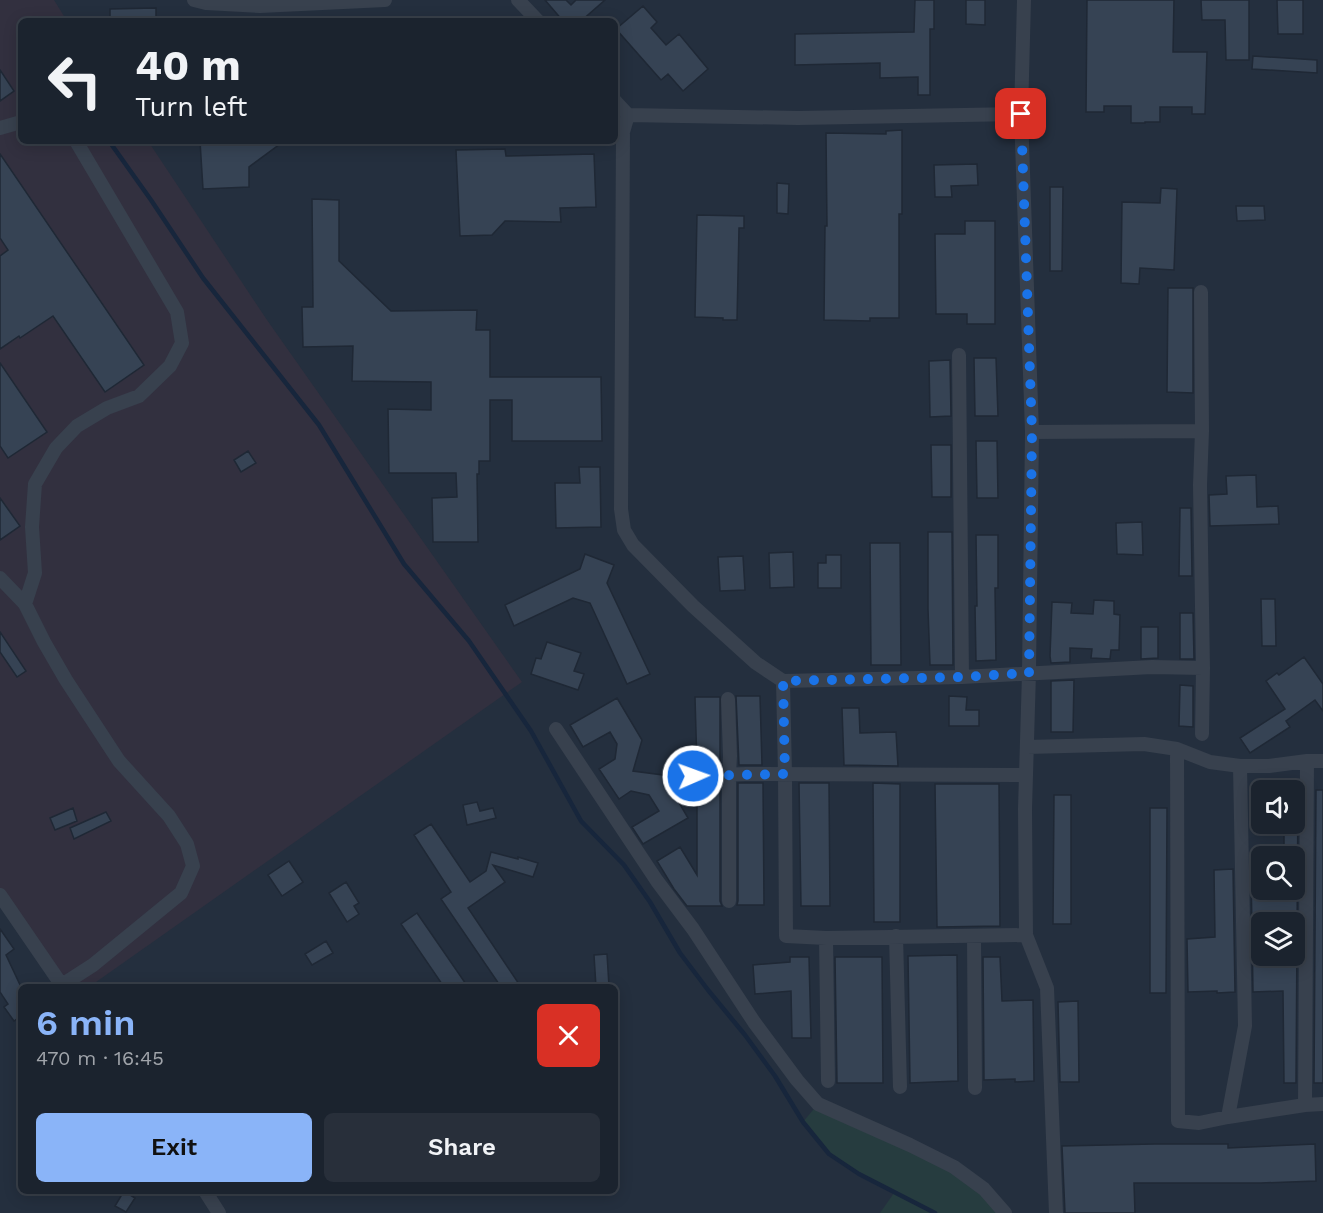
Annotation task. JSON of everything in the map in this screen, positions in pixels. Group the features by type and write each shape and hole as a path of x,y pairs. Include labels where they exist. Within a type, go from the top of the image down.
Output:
{"street":[{"path":"194,0 206,3 260,6 386,0"},
{"path":"518,0 535,18"},
{"path":"1024,0 1021,114 1032,432 1029,673 1025,775 1026,935 1047,988 1056,1213"},
{"path":"618,104 628,115 798,118 1021,114"},
{"path":"628,115 623,132 621,509 624,530 633,544 693,606 756,663 783,681 962,677 1152,667 1203,668"},
{"path":"0,128 18,123"},
{"path":"26,604 35,573 32,527 35,484 56,448 77,426 107,408 140,396 170,366 182,343 177,312 78,144"},
{"path":"1201,292 1202,734"},
{"path":"959,355 962,677"},
{"path":"1032,432 1202,431"},
{"path":"0,578 26,604 66,680 119,761 169,816 187,844 193,866 182,893 66,984"},
{"path":"783,681 786,936 826,938 1026,935"},
{"path":"728,699 729,901"},
{"path":"556,729 754,1022 796,1080 818,1104 954,1167 984,1189 1005,1213"},
{"path":"1027,747 1144,744 1177,749 1210,762 1240,766 1323,761"},
{"path":"1177,749 1178,1121 1199,1123 1323,1104"},
{"path":"1305,1105 1307,761"},
{"path":"1228,1117 1245,1026 1240,766"},
{"path":"693,776 729,774 1025,775"},
{"path":"0,895 62,984"},
{"path":"896,936 900,1087"},
{"path":"974,937 975,1088"},
{"path":"826,938 828,1081"},
{"path":"207,1194 219,1213"}],"shaded area":[{"path":"0,0 54,0 65,18 18,18 18,144 150,144 267,320 522,682 93,984 61,984 0,895"}],"green space":[{"path":"818,1104 954,1167 1005,1213 880,1213 894,1193 829,1154 803,1122"}],"building":[{"path":"545,0 566,0 571,5 576,0 605,0 584,18 560,18"},
{"path":"915,0 934,0 934,29 930,29 930,95 918,95 918,77 880,78 880,63 795,65 795,34 914,32"},
{"path":"966,0 985,0 985,25 966,24"},
{"path":"1087,0 1174,0 1173,52 1207,52 1205,114 1192,114 1192,107 1160,107 1160,122 1131,123 1131,106 1104,106 1104,112 1086,112"},
{"path":"1201,0 1249,0 1249,60 1226,60 1225,20 1202,20"},
{"path":"1277,0 1303,0 1303,34 1278,34"},
{"path":"643,6 657,22 651,28 666,45 679,34 708,69 683,91 668,74 661,80 618,31 618,27"},
{"path":"156,8 156,18 110,18 110,9"},
{"path":"1253,56 1317,60 1317,73 1252,69"},
{"path":"0,70 14,91 0,101"},
{"path":"902,130 899,318 870,318 870,321 824,320 825,226 827,226 826,133 886,134 886,131"},
{"path":"200,144 280,144 249,167 249,187 203,189"},
{"path":"505,149 506,156 594,154 596,207 560,208 561,222 505,221 492,235 460,236 456,150"},
{"path":"0,154 144,365 105,392 53,316 0,349 0,256 8,250 0,238"},
{"path":"977,164 978,185 951,186 952,197 935,197 934,165"},
{"path":"777,183 789,184 788,214 777,213"},
{"path":"1050,187 1063,187 1062,271 1050,271"},
{"path":"1161,188 1177,189 1174,270 1140,268 1139,284 1121,283 1122,202 1160,203"},
{"path":"312,199 339,200 339,261 391,311 477,310 476,330 490,330 490,377 601,377 602,441 512,441 512,400 490,400 490,461 479,461 479,474 477,474 478,542 433,542 432,498 457,497 456,473 389,473 388,409 431,410 431,382 352,381 353,346 303,347 302,307 313,307"},
{"path":"1236,206 1264,206 1265,220 1237,221"},
{"path":"697,215 744,216 744,228 739,228 737,320 695,317"},
{"path":"965,221 995,221 995,324 967,324 967,314 936,314 935,234 965,234"},
{"path":"1168,288 1193,288 1193,393 1167,392"},
{"path":"974,358 996,358 998,416 975,416"},
{"path":"950,360 951,416 930,417 929,361"},
{"path":"0,363 47,432 8,458 0,446"},
{"path":"976,441 997,441 998,498 977,498"},
{"path":"931,445 951,445 951,497 932,497"},
{"path":"248,451 256,463 241,472 234,460"},
{"path":"579,467 600,467 601,527 556,528 555,483 580,483"},
{"path":"1256,475 1257,507 1278,506 1279,524 1210,526 1209,495 1227,494 1226,476"},
{"path":"0,498 20,526 0,540"},
{"path":"1180,508 1191,508 1192,576 1179,576"},
{"path":"1142,522 1143,555 1117,554 1116,523"},
{"path":"928,532 952,532 953,665 930,665"},
{"path":"976,535 998,535 998,588 995,588 996,660 976,661"},
{"path":"870,543 900,543 901,665 871,665"},
{"path":"793,552 794,587 770,588 769,553"},
{"path":"585,554 614,565 607,583 650,674 627,684 590,603 573,598 514,626 505,605 580,569"},
{"path":"826,555 841,555 841,588 818,588 818,563 826,563"},
{"path":"743,556 745,590 720,591 718,557"},
{"path":"1261,599 1275,599 1276,646 1262,646"},
{"path":"1094,600 1114,601 1114,614 1120,615 1119,650 1111,650 1110,659 1091,658 1092,649 1070,648 1070,662 1051,663 1052,602 1072,603 1071,613 1093,614"},
{"path":"1180,613 1193,613 1194,659 1180,659"},
{"path":"1141,627 1158,627 1158,658 1141,659"},
{"path":"0,632 26,671 17,677 0,652"},
{"path":"547,642 581,653 574,671 584,674 578,690 531,674 536,658 541,659"},
{"path":"1304,657 1323,684 1323,711 1315,700 1286,721 1290,727 1250,753 1240,738 1285,709 1266,681 1277,673 1279,675"},
{"path":"1074,680 1073,732 1051,732 1051,681"},
{"path":"1180,685 1193,686 1193,727 1179,726"},
{"path":"736,696 760,696 762,765 739,765"},
{"path":"949,696 967,697 966,710 979,710 979,726 949,726"},
{"path":"695,697 720,697 720,766 697,767"},
{"path":"617,698 642,740 633,771 663,775 688,818 643,844 632,827 659,811 649,795 631,791 619,799 599,769 615,759 617,744 610,732 583,747 570,725"},
{"path":"842,708 859,708 860,733 896,732 898,766 844,765"},
{"path":"738,783 763,783 764,905 737,905"},
{"path":"799,783 829,783 830,906 801,906"},
{"path":"873,783 900,784 900,922 874,922"},
{"path":"720,784 720,901 722,906 687,906 657,861 680,847 697,875 697,785"},
{"path":"935,784 999,784 1000,926 937,927"},
{"path":"1316,790 1323,790 1323,1083 1314,1083"},
{"path":"1054,795 1071,795 1071,924 1053,924"},
{"path":"477,802 480,811 493,808 496,818 467,825 463,805"},
{"path":"73,808 77,821 55,830 50,818"},
{"path":"1150,808 1167,808 1166,993 1150,993"},
{"path":"106,812 111,821 74,839 70,828"},
{"path":"431,824 470,882 486,871 491,852 538,863 533,877 493,865 505,882 468,908 519,984 499,984 441,899 451,892 414,835"},
{"path":"1284,834 1298,834 1298,846 1284,846"},
{"path":"289,861 303,882 282,896 268,875"},
{"path":"1233,869 1235,992 1188,992 1187,939 1215,937 1214,870"},
{"path":"346,882 359,903 354,906 359,914 347,922 329,893"},
{"path":"1251,900 1297,900 1297,912 1252,912"},
{"path":"417,913 466,984 442,984 401,924"},
{"path":"0,929 14,949 6,955 20,984 18,1018 14,1021 4,1007 8,1004 0,992"},
{"path":"326,941 333,953 312,965 305,954"},
{"path":"607,954 609,984 596,984 594,955"},
{"path":"957,955 958,1081 910,1083 908,956"},
{"path":"790,957 809,957 811,1038 792,1038 791,991 755,994 753,965 790,962"},
{"path":"835,957 882,957 883,1083 837,1083"},
{"path":"983,957 1000,957 1002,1001 1033,1000 1034,1081 984,1080"},
{"path":"1253,966 1297,966 1296,1083 1284,1083 1283,991 1253,992"},
{"path":"1078,1001 1079,1082 1060,1082 1058,1002"},
{"path":"1228,1144 1228,1148 1315,1144 1316,1181 1134,1183 1135,1213 1065,1213 1062,1146"},
{"path":"122,1194 129,1194 135,1198 126,1212 115,1206"}],"waterway":[{"path":"111,144 203,278 319,425 404,564 469,641 531,731 581,821 624,865 650,902 680,953 775,1076 803,1122 829,1154 859,1174 935,1213"}],"route":[{"path":"693,776 785,774 783,681 962,677 1029,673 1032,432 1021,114"}]}
